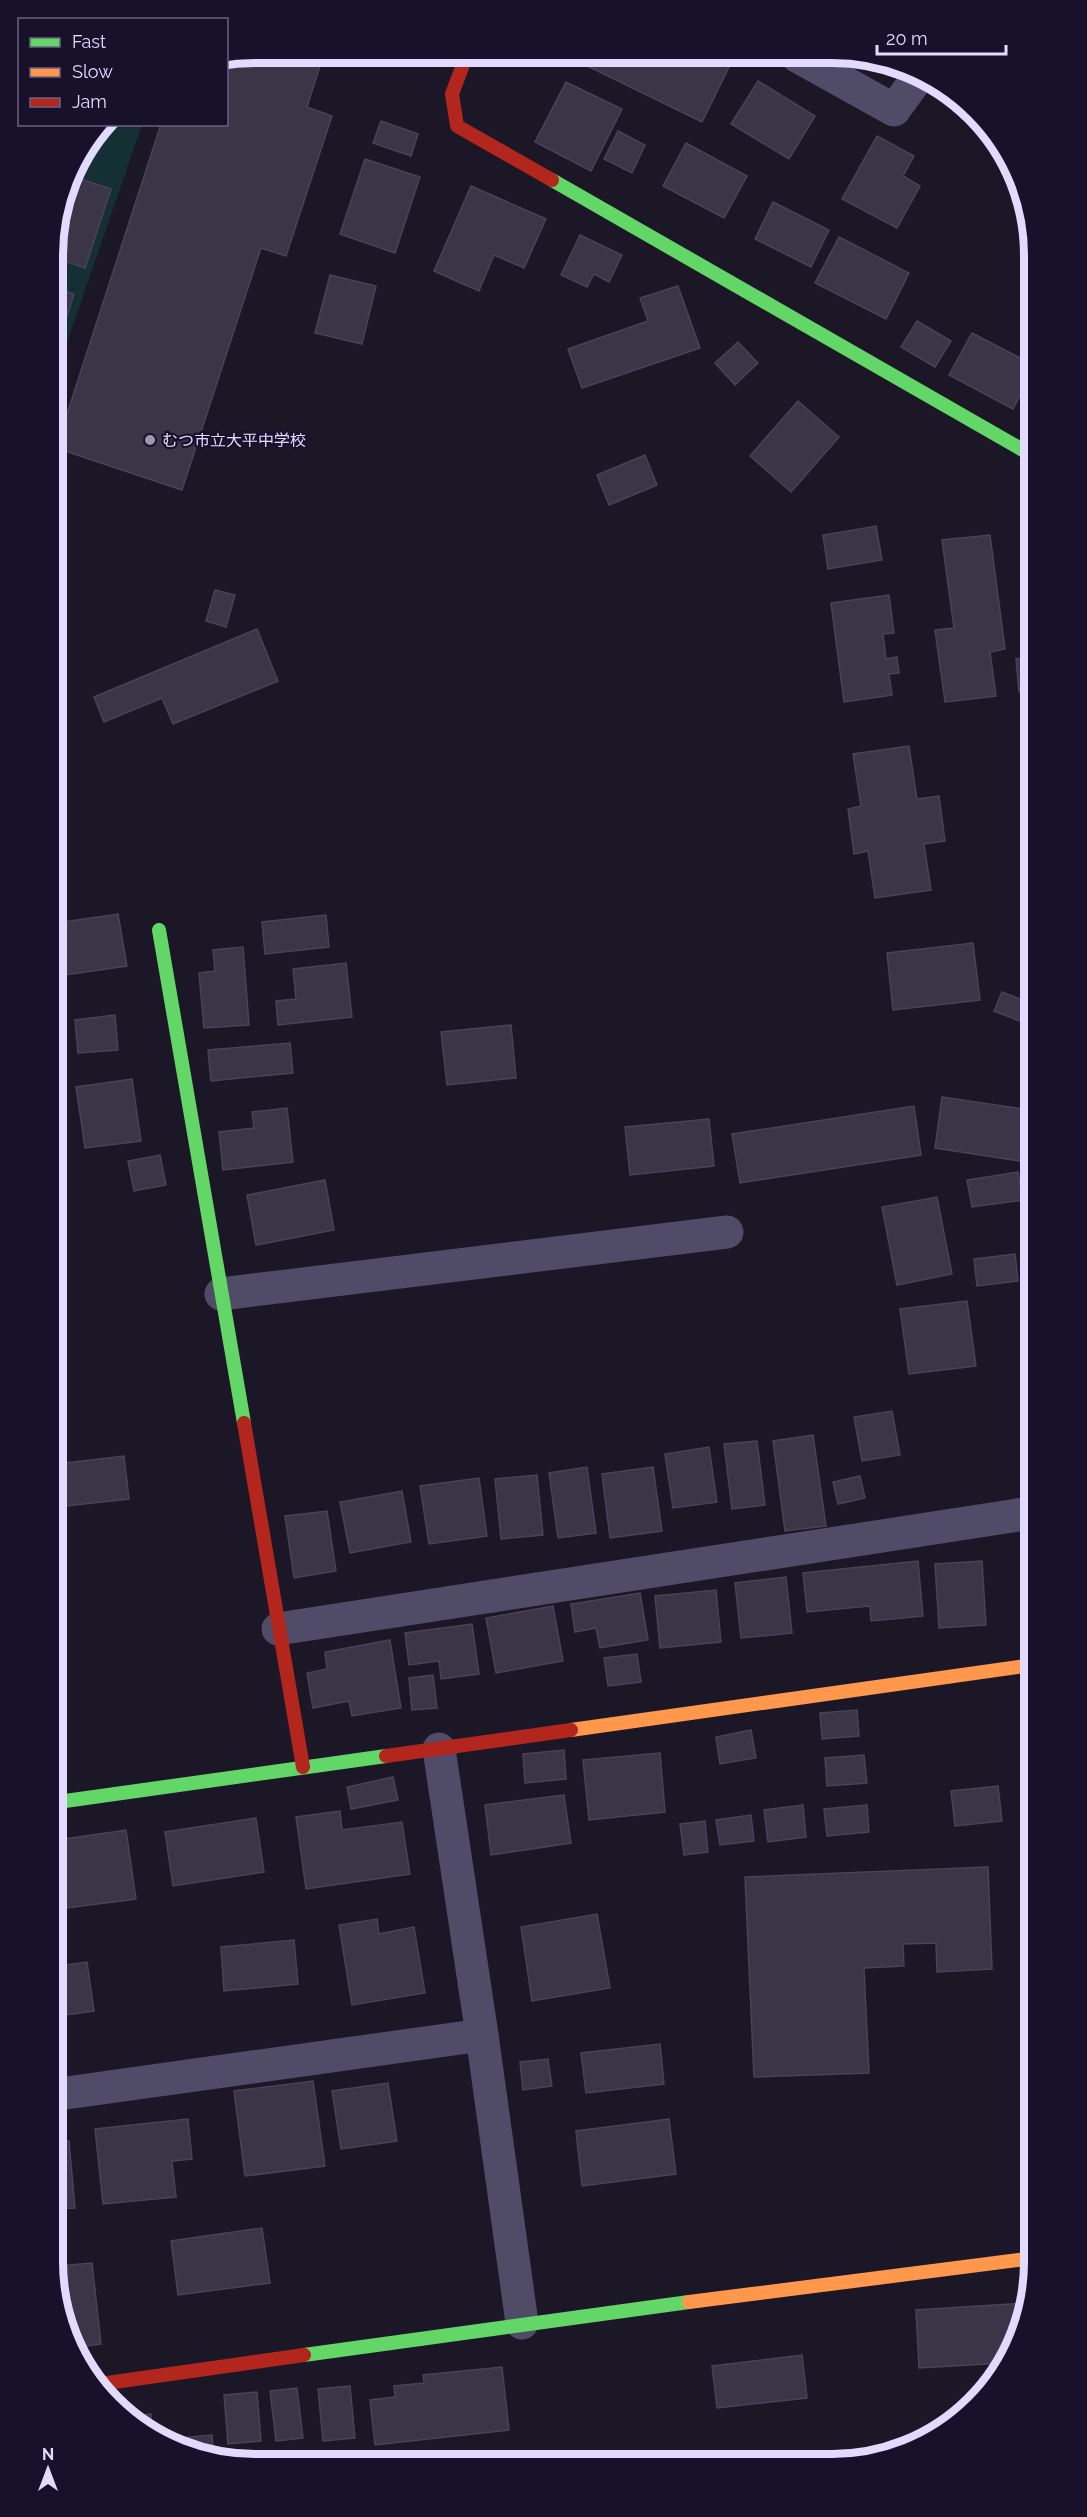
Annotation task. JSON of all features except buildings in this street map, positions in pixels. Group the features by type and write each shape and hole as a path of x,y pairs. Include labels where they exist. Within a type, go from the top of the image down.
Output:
{"street":[{"path":"464,63 452,94 457,126 1024,451"},
{"path":"810,63 894,110 914,82"},
{"path":"159,930 303,1767"},
{"path":"221,1294 727,1232"},
{"path":"278,1629 1024,1527"},
{"path":"63,1801 1024,1666"},
{"path":"439,1749 522,2323"},
{"path":"63,2093 482,2035"},
{"path":"106,2383 522,2323 1024,2259"}],"green space":[{"path":"113,126 142,126 63,354 63,243 70,205 89,159"}],"traffic: fast":[{"path":"552,180 1024,451"},
{"path":"159,930 244,1423"},
{"path":"63,1801 386,1756"},
{"path":"304,2355 689,2302"}],"traffic: slow":[{"path":"571,1730 1024,1666"},
{"path":"689,2302 1024,2259"}],"traffic: jam":[{"path":"464,63 452,94 457,126 552,180"},
{"path":"244,1423 303,1767"},
{"path":"386,1756 571,1730"},
{"path":"106,2383 304,2355"}],"place":[{"name":"むつ市立大平中学校","path":"150,440"}]}
